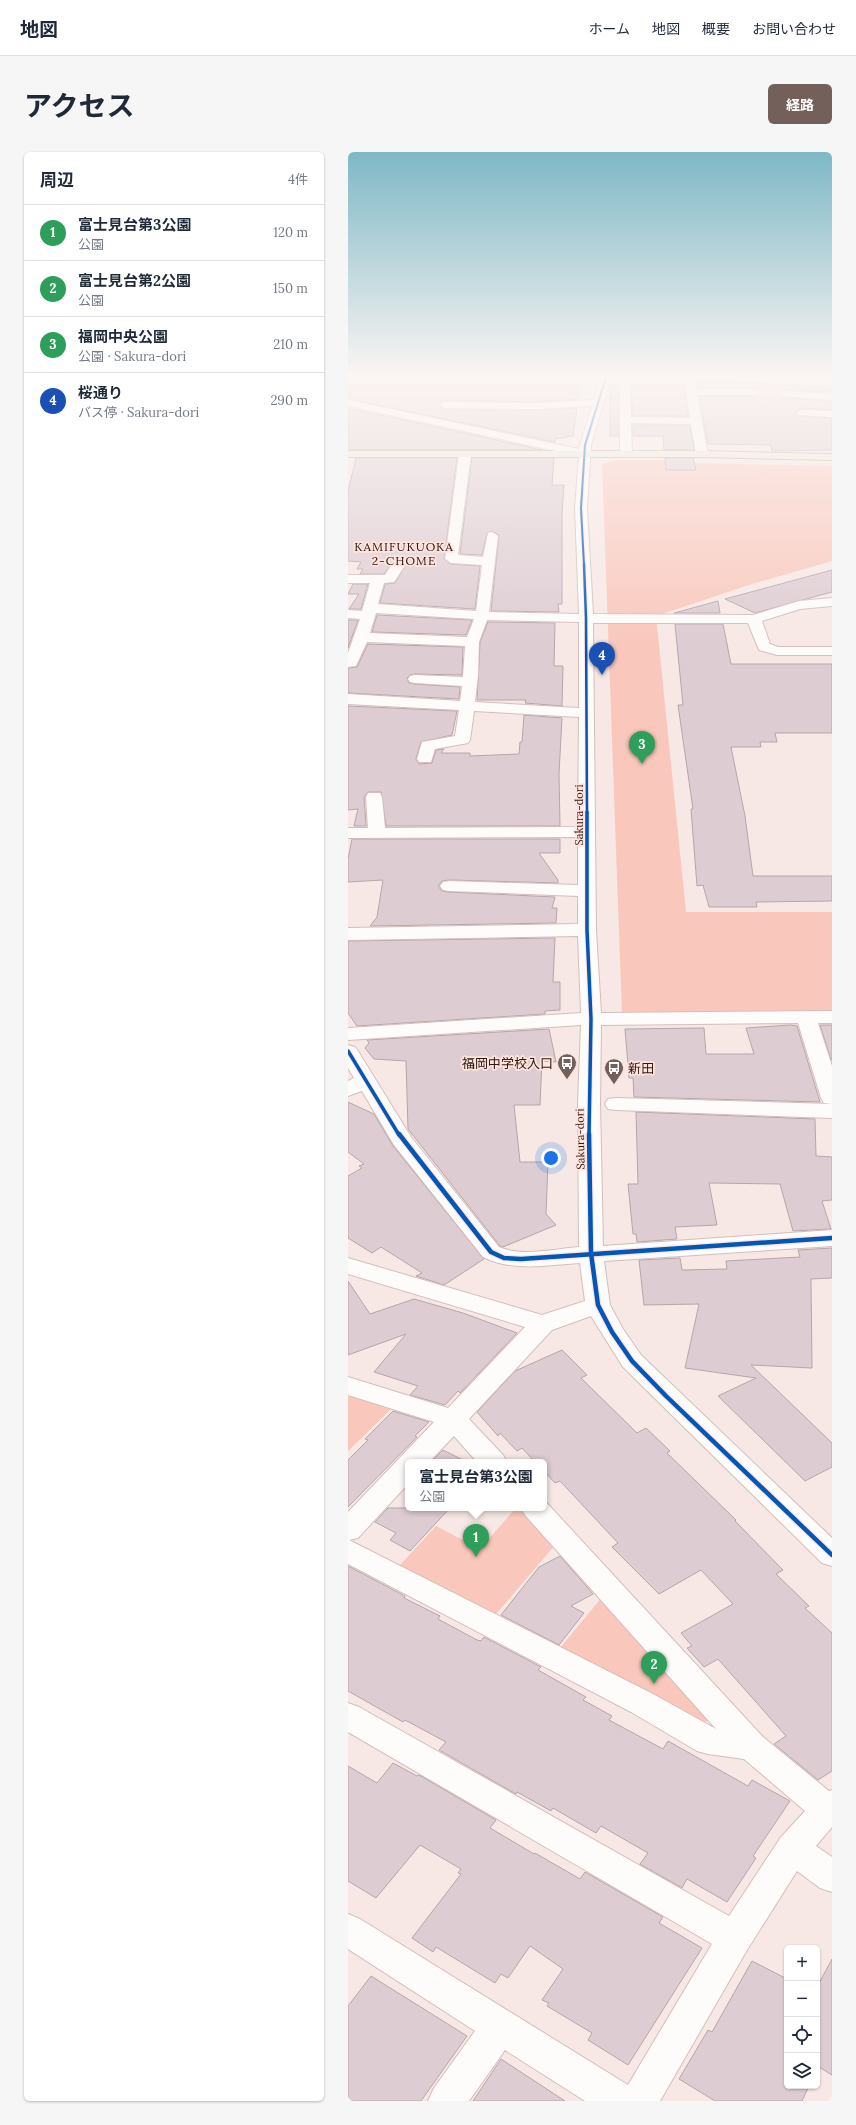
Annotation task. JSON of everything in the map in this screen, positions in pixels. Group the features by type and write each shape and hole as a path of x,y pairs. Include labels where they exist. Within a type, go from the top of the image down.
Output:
{"street":[{"path":"463,465 450,559 490,561"},
{"name":"Sakura-dori","path":"584,465 582,508 586,618 588,832 587,930 591,1019 589,1103 591,1253 598,1305 612,1332 632,1361 666,1396 832,1556"},
{"path":"425,759 428,745 462,740 468,707 472,642 482,615 492,536"},
{"path":"348,579 389,579 399,564"},
{"path":"351,663 356,644 370,612 378,579"},
{"path":"348,614 370,612 482,615 519,618 754,619 799,605 832,602"},
{"path":"754,619 764,647 777,651 832,651"},
{"path":"356,644 472,642"},
{"path":"415,679 470,682"},
{"path":"348,700 587,713"},
{"path":"374,797 377,833"},
{"path":"348,833 588,832"},
{"path":"449,886 588,892"},
{"path":"348,934 587,930"},
{"path":"806,1018 832,1098"},
{"path":"348,1034 560,1019 832,1018"},
{"path":"348,1051 357,1085 491,1252 504,1258 832,1238"},
{"path":"616,1104 832,1111"},
{"path":"353,1270 544,1324"},
{"path":"415,1459 544,1324 598,1305"},
{"path":"348,1386 454,1419 490,1459"},
{"path":"348,1530 405,1470"},
{"path":"538,1511 752,1747 830,1807 793,1848 735,1938 639,2101"},
{"path":"348,1551 642,1703 708,1741 752,1747"},
{"path":"348,1716 735,1938"},
{"path":"793,1848 832,1877"},
{"path":"348,1930 619,2101"},
{"path":"447,2101 500,2026"}],"shaded area":[{"path":"602,465 832,466 832,561 752,584 656,616 686,912 832,912 832,1013 622,1014"},
{"path":"348,1394 392,1408 348,1451"},
{"path":"513,1511 528,1511 556,1544 496,1614 400,1565 436,1526 480,1549"},
{"path":"603,1596 711,1720 701,1723 560,1648"}],"building":[{"path":"354,465 456,465 444,559 451,564 480,566 475,609 380,603 385,584 395,583 407,563 404,560 394,560 384,574 360,574 363,569 357,569 361,562 348,561 348,491"},
{"path":"471,465 553,465 552,485 564,485 562,514 562,604 558,604 559,612 491,611 499,535 492,531 487,533 482,555 460,554"},
{"path":"666,465 695,465 696,470 666,470"},
{"path":"832,570 832,592 755,613 725,599"},
{"path":"353,584 368,584 361,609 349,609 359,594 348,594"},
{"path":"718,601 720,613 674,613"},
{"path":"377,615 472,620 466,635 372,632"},
{"path":"348,620 358,620 348,648"},
{"path":"488,622 555,623 554,666 563,666 562,706 525,703 526,700 477,700 480,642"},
{"path":"675,624 723,624 731,664 832,664 832,733 775,733 777,742 760,742 761,747 731,747 745,816 753,876 832,876 832,901 756,902 757,907 709,907 703,885 697,886 691,809 693,809 678,705 683,705"},
{"path":"368,644 463,647 462,675 415,674 410,675 407,678 409,683 460,687 459,699 348,693 348,668 357,667"},
{"path":"348,706 457,711 452,735 421,742 416,759 419,764 432,763 436,750 444,749 441,753 470,753 470,756 519,754 520,742 522,742 524,715 562,718 559,774 560,826 386,826 381,792 368,792 364,797 366,826 354,826 358,809 348,810"},
{"path":"352,839 560,839 560,853 539,853 558,880 558,883 449,880 442,881 438,886 442,891 449,892 555,897 552,908 557,908 556,923 370,926 377,917 383,880 348,882 348,859"},
{"path":"555,938 553,982 560,982 560,1010 545,1011 545,1014 357,1026 348,1013 348,941"},
{"path":"790,1025 797,1026 820,1102 634,1097 633,1078 629,1078 625,1029 704,1028 706,1054 754,1054 746,1028"},
{"path":"820,1025 832,1025 832,1060 831,1060"},
{"path":"549,1029 556,1062 542,1061 540,1105 514,1105 520,1162 548,1162 546,1214 556,1225 503,1247 500,1246 408,1129 406,1061 374,1059 365,1048 369,1043 367,1040"},
{"path":"348,1102 374,1114 393,1146 484,1259 444,1285 416,1276 422,1273 381,1247 372,1253 348,1238 348,1176 362,1168 359,1166 364,1164 348,1152"},
{"path":"636,1112 815,1119 816,1156 832,1157 832,1200 822,1201 831,1229 793,1231 780,1184 709,1183 717,1225 675,1227 677,1239 637,1242 636,1234 633,1234 628,1184 638,1184"},
{"path":"832,1248 832,1278 811,1279 812,1368 751,1365 832,1443 832,1467 805,1481 718,1396 756,1378 685,1368 699,1304 644,1305 639,1260 680,1258 682,1270 727,1269 726,1261 800,1257 798,1250"},
{"path":"348,1281 370,1314 414,1299 463,1313 517,1333 460,1393 458,1391 445,1405 410,1395 418,1386 374,1372 406,1334 348,1355"},
{"path":"562,1350 587,1375 581,1378 637,1433 646,1428 670,1451 667,1453 736,1520 735,1521 783,1570 776,1574 809,1606 805,1608 832,1633 832,1771 818,1780 774,1744 786,1736 718,1659 704,1667 687,1648 692,1646 681,1633 733,1604 701,1570 659,1594 612,1547 618,1543 560,1481 555,1483 547,1474 547,1459 532,1459 522,1448 517,1451 500,1433 498,1436 477,1412 515,1371"},
{"path":"393,1411 429,1422 415,1436 417,1437 348,1507 348,1460 368,1440 365,1439"},
{"path":"443,1450 461,1459 434,1459"},
{"path":"388,1508 405,1508 405,1511 447,1511 410,1551 390,1540 396,1533 375,1522"},
{"path":"560,1556 593,1594 571,1606 584,1613 559,1645 501,1615 539,1567"},
{"path":"348,1566 405,1596 404,1598 440,1616 438,1619 477,1640 481,1641 484,1637 541,1667 538,1670 586,1697 583,1700 612,1716 609,1720 663,1749 668,1741 748,1786 752,1780 790,1801 753,1856 756,1858 727,1902 687,1879 682,1888 640,1864 648,1853 601,1826 596,1833 553,1808 551,1811 517,1792 516,1794 439,1750 446,1742 405,1720 403,1722 348,1691"},
{"path":"393,1763 417,1776 419,1775 496,1820 490,1828 534,1854 535,1853 580,1879 585,1872 663,1917 659,1923 702,1948 628,2065 588,2040 592,2033 547,2006 549,2003 542,2000 563,1969 530,1946 508,1978 501,1974 495,1983 436,1947 433,1952 412,1938 461,1874 458,1873 461,1869 420,1845 376,1898 348,1881 348,1766 377,1783"},
{"path":"832,1959 832,2075 820,2068 820,1981"},
{"path":"752,1961 784,1977 784,2089 808,2089 802,2101 715,2101 679,2079 708,2030 712,2032"},
{"path":"371,1976 467,2036 421,2101 348,2101 348,2006"},
{"path":"501,2059 565,2101 473,2101"}],"cycle path":[{"path":"584,465 581,508 586,618 587,930 591,1019 589,1103 591,1253 598,1305 612,1332 632,1361 666,1396 832,1555"},
{"path":"348,1051 402,1140 491,1252 504,1258 521,1259 832,1238"}],"place":[{"name":"桜通り","path":"602,675"},
{"name":"福岡中央公園","path":"642,764"},
{"name":"福岡中学校入口","path":"567,1080"},
{"name":"新田","path":"614,1085"},
{"name":"富士見台第3公園","path":"476,1557"},
{"name":"富士見台第2公園","path":"654,1684"}],"district":[{"name":"KAMIFUKUOKA 2-CHOME","path":"404,553"}]}
